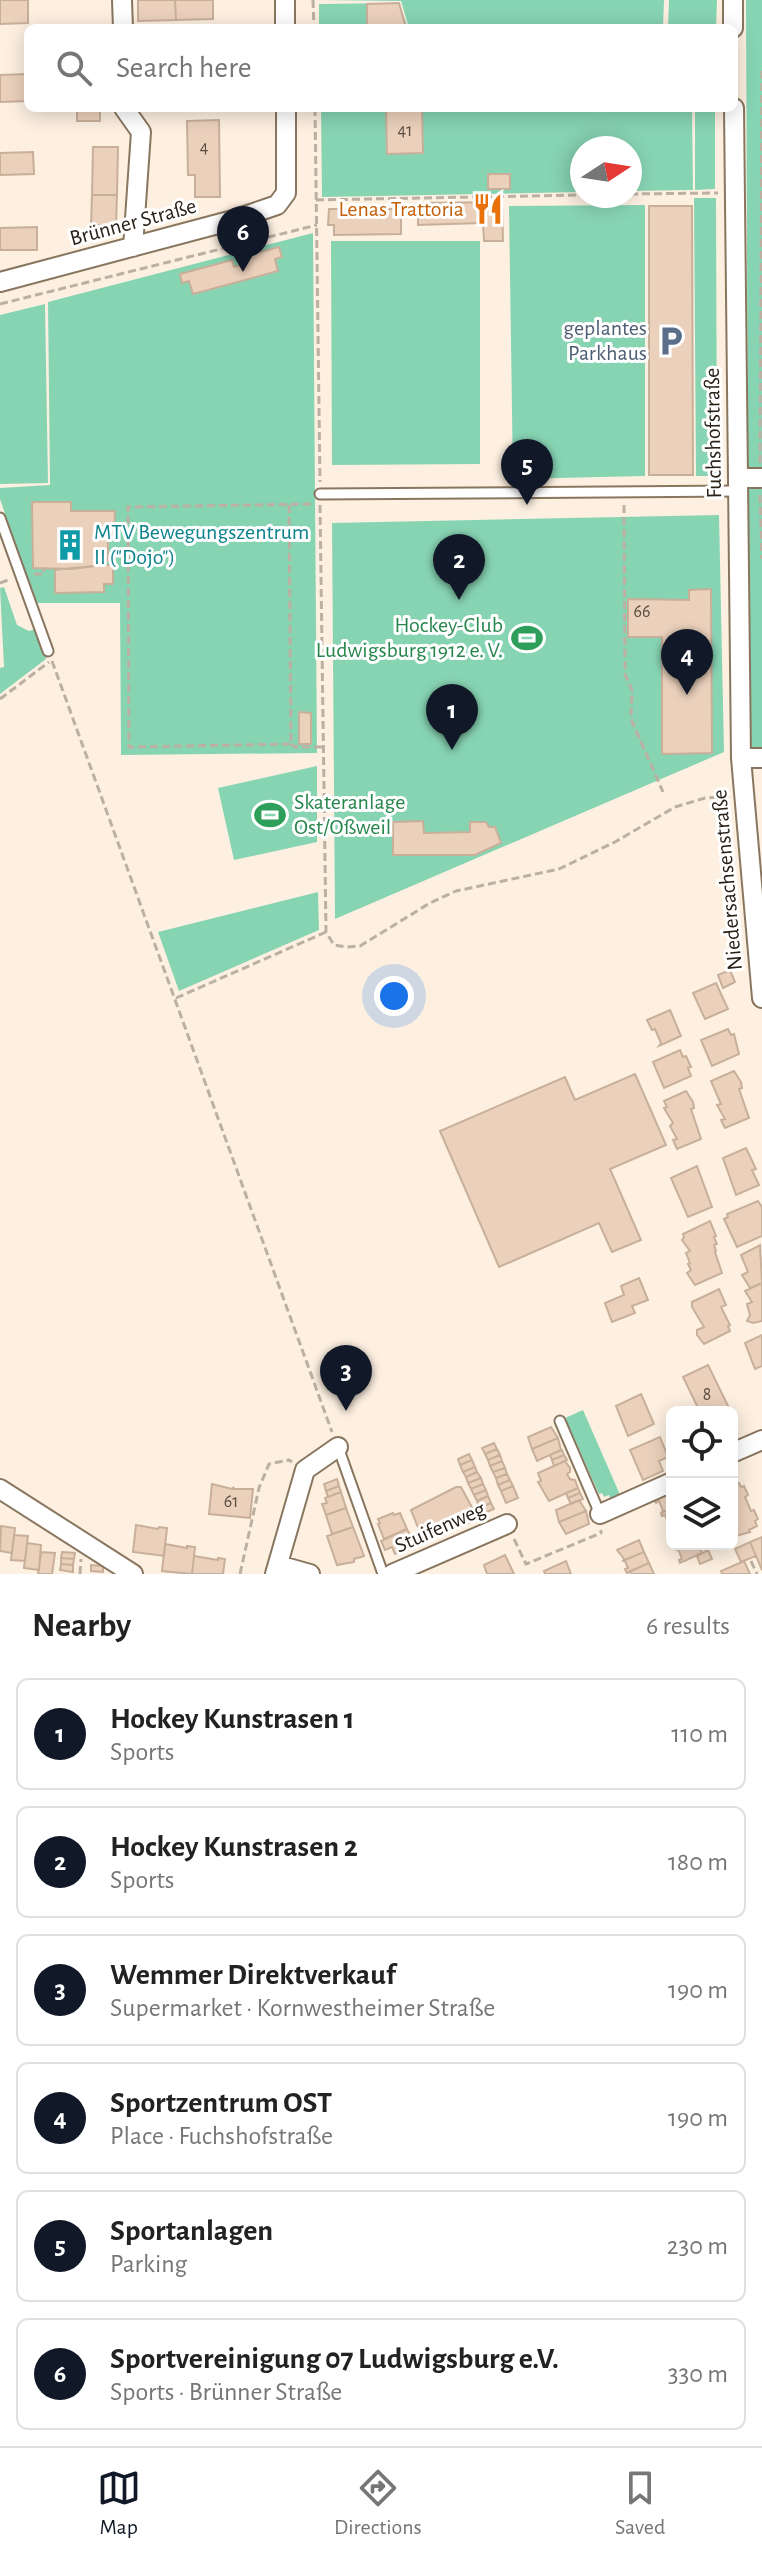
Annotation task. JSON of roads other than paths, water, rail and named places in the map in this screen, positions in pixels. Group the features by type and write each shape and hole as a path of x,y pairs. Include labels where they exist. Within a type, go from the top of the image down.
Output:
{"street":[{"path":"122,0 123,24"},
{"path":"285,0 285,24"},
{"path":"733,0 733,24"},
{"path":"127,112 141,132 133,247"},
{"name":"Brünner Straße","path":"0,282 233,220 277,205 286,193 286,112"},
{"name":"Fuchshofstraße","path":"734,112 741,758"},
{"path":"738,484 761,478"},
{"path":"741,758 762,758"},
{"name":"Niedersachsenstraße","path":"741,758 762,998"},
{"path":"738,1450 762,1440"},
{"path":"310,1574 277,1569 305,1470 338,1447"},
{"path":"600,1514 666,1485"},
{"path":"0,1489 133,1574"},
{"name":"Stuifenweg","path":"392,1574 507,1524"}],"lane":[{"path":"320,499 738,484"},
{"path":"0,518 48,651"},
{"path":"560,1421 600,1514"},
{"path":"338,1447 383,1574"}],"place":[{"name":"Lenas Trattoria","path":"488,209"},
{"name":"Sportvereinigung 07 Ludwigsburg e.V.","path":"243,272"},
{"name":"geplantes Parkhaus","path":"671,341"},
{"name":"Sportanlagen","path":"527,505"},
{"name":"MTV Bewegungszentrum II (\"Dojo\")","path":"70,545"},
{"name":"Hockey Kunstrasen 2","path":"459,600"},
{"name":"Hockey-Club Ludwigsburg 1912 e. V.","path":"527,638"},
{"name":"Sportzentrum OST","path":"687,695"},
{"name":"Hockey Kunstrasen 1","path":"452,750"},
{"name":"Skateranlage Ost/Oßweil","path":"270,815"},
{"name":"Wemmer Direktverkauf","path":"346,1411"}]}
